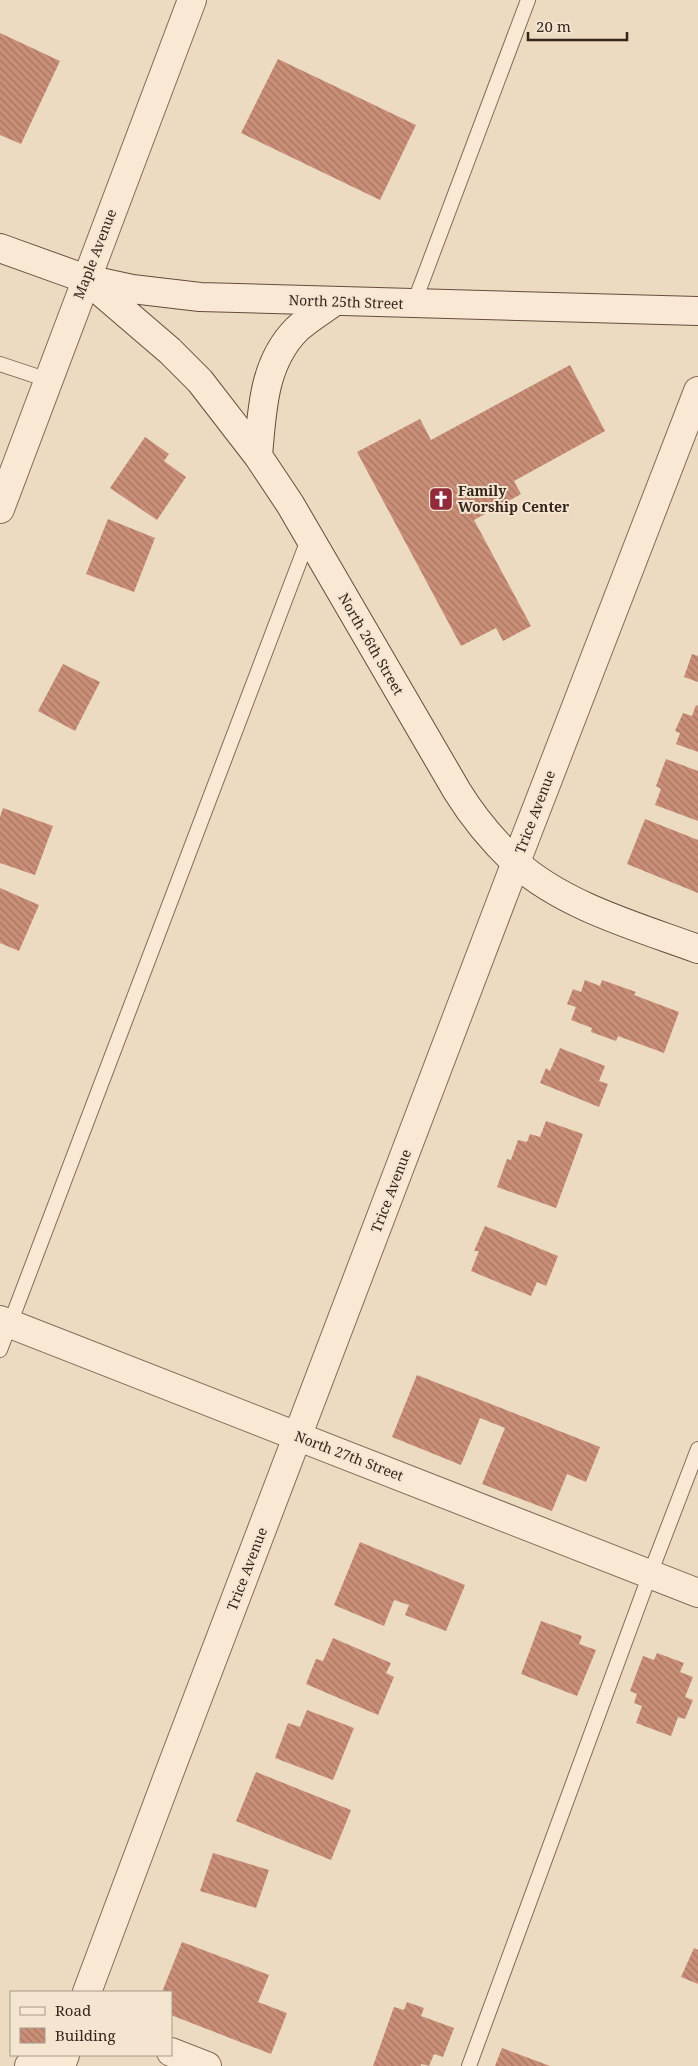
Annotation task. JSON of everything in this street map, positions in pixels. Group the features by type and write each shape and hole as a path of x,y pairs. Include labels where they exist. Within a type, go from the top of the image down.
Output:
{"street":[{"name":"Maple Avenue","path":"0,509 192,0"},
{"name":"North 25th Street","path":"0,248 86,279 132,289 200,297 698,311"},
{"name":"North 26th Street","path":"86,279 157,340 200,381 258,456 309,537 457,791 475,818 516,862 551,888 598,912 698,950"},
{"path":"258,456 263,401 274,362 297,330 335,301"},
{"name":"Trice Avenue","path":"88,1991 168,1776 516,862 698,391"},
{"name":"North 27th Street","path":"5,1322 698,1593"},
{"path":"172,2052 207,2066"},
{"path":"29,2066 41,2056"}],"lane":[{"path":"414,304 528,0"},
{"path":"0,364 48,380"},
{"path":"0,1350 5,1322 309,537"},
{"path":"469,2066 650,1574 698,1449"}],"building":[{"path":"0,33 60,61 21,144 0,135"},
{"path":"278,59 416,125 380,200 241,133"},
{"path":"570,365 605,431 514,481 521,494 474,520 531,626 503,641 496,628 461,646 357,452 420,419 431,440"},
{"path":"145,437 169,454 164,461 186,477 157,520 110,488"},
{"path":"108,519 155,538 134,592 86,574"},
{"path":"692,654 698,656 698,682 684,677"},
{"path":"63,664 100,682 75,731 38,711"},
{"path":"696,705 698,706 698,752 676,744 680,733 675,731 683,713 692,716"},
{"path":"666,759 698,771 698,821 655,805 661,789 656,786"},
{"path":"3,808 53,826 35,875 0,863 0,817"},
{"path":"645,819 698,840 698,893 627,864"},
{"path":"0,888 39,905 19,951 0,943"},
{"path":"585,980 600,986 602,980 636,992 634,995 679,1012 664,1053 618,1036 616,1041 591,1032 592,1028 571,1020 576,1007 567,1004 573,989 581,992"},
{"path":"560,1048 605,1066 599,1081 608,1084 599,1107 540,1083 546,1068 550,1071"},
{"path":"546,1121 583,1134 556,1208 497,1187 507,1159 511,1160 518,1140 527,1142 530,1134 540,1137"},
{"path":"485,1226 558,1256 546,1286 537,1282 531,1296 471,1271 479,1251 474,1251"},
{"path":"417,1375 600,1447 586,1482 567,1474 552,1511 482,1484 505,1428 480,1418 461,1465 392,1437"},
{"path":"360,1542 465,1585 446,1631 405,1615 409,1605 394,1600 384,1626 334,1605"},
{"path":"541,1621 582,1636 579,1644 596,1650 577,1696 521,1674"},
{"path":"333,1638 391,1663 386,1673 394,1677 378,1715 306,1684 316,1659 323,1661"},
{"path":"657,1653 684,1663 680,1672 693,1677 685,1697 693,1700 685,1719 678,1717 671,1736 636,1723 642,1706 634,1703 637,1694 630,1691 643,1656 654,1660"},
{"path":"307,1710 354,1728 333,1780 275,1758 288,1723 300,1727"},
{"path":"256,1772 351,1810 331,1860 236,1821"},
{"path":"213,1853 269,1870 256,1908 200,1891"},
{"path":"182,1942 269,1975 258,2002 287,2013 271,2054 172,2015 172,1991 162,1991"},
{"path":"694,1948 698,1950 698,1984 681,1977"},
{"path":"407,2002 424,2008 421,2016 454,2028 443,2057 434,2054 429,2066 421,2064 421,2066 373,2066 394,2007 404,2010"},
{"path":"502,2048 550,2066 495,2066"}],"place":[{"name":"Family Worship Center","path":"441,499"}]}
